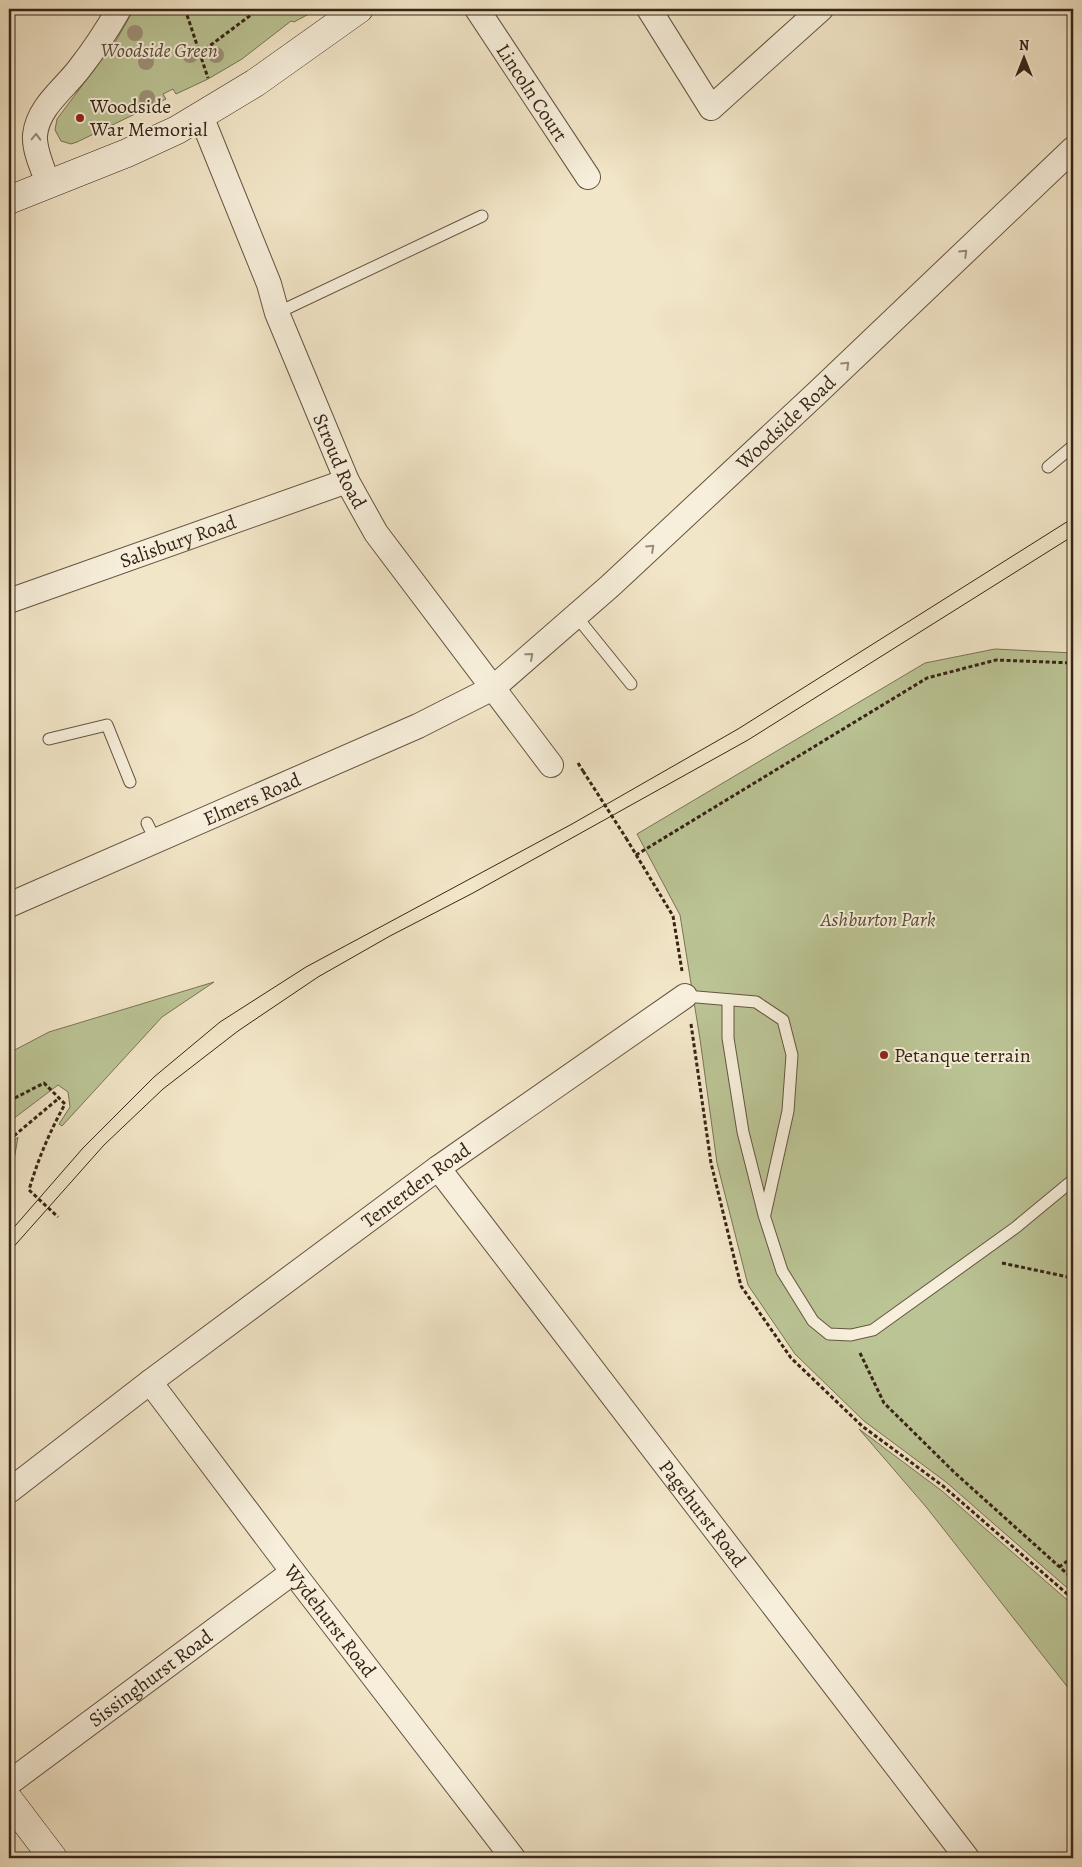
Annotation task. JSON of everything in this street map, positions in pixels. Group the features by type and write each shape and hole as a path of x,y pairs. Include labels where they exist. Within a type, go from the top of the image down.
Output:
{"main road":[{"path":"9,200 177,130 255,83 359,9"},
{"path":"9,1800 52,1858"}],"street":[{"path":"48,183 35,142 37,124 48,104 77,72 103,36 119,9"},
{"name":"Lincoln Court","path":"477,9 588,177"},
{"path":"649,9 711,108 821,9"},
{"name":"Stroud Road","path":"201,116 269,284 277,313 347,481 376,533 552,766"},
{"name":"Woodside Road","path":"493,688 576,616 818,392 1073,149"},
{"name":"Salisbury Road","path":"9,601 347,481"},
{"name":"Elmers Road","path":"9,905 151,832 418,726 493,688"},
{"name":"Tenterden Road","path":"9,1490 150,1382 438,1168 686,996"},
{"name":"Pagehurst Road","path":"438,1168 967,1858"},
{"name":"Wydehurst Road","path":"150,1382 293,1572 513,1858"},
{"name":"Sissinghurst Road","path":"9,1783 293,1572"}],"lane":[{"path":"277,313 482,216"},
{"path":"1048,467 1073,446"},
{"path":"576,616 631,684"},
{"path":"49,739 107,725 130,782"},
{"path":"686,996 756,1002 783,1020 792,1055 788,1111 764,1215"},
{"path":"728,1000 728,1038 743,1132 764,1215 782,1271 813,1321 829,1334 851,1335 873,1330 1015,1228 1073,1180"}],"path":[{"path":"185,9 208,78 201,116"},
{"path":"200,53 259,9"},
{"path":"636,855 927,678 996,660 1073,663"},
{"path":"583,771 673,916 686,996"},
{"path":"9,1101 44,1083 65,1104 44,1146 29,1190 58,1217"},
{"path":"9,1140 59,1098"},
{"path":"974,1257 1073,1278"},
{"path":"1069,1318 1073,1296"},
{"path":"851,1335 884,1403 955,1473 1073,1579"},
{"path":"1059,1566 1073,1557"}],"green space":[{"name":"Woodside Green","path":"134,9 318,9 294,22 291,21 242,59 208,79 176,94 173,89 163,94 166,99 77,142 71,144 61,141 55,130 57,119 117,39"},
{"name":"Ashburton Park","path":"995,649 1073,653 1073,1593 946,1482 864,1421 795,1354 748,1285 717,1163 680,915 637,834 925,663"},
{"path":"214,982 162,1017 62,1126 59,1124 70,1107 68,1092 58,1085 9,1122 9,1053 49,1032"},
{"path":"18,1137 13,1166 9,1171 9,1146"},
{"path":"859,1429 942,1491 1073,1605 1073,1694 927,1508"}],"tram line":[{"path":"9,1233 83,1148 154,1077 220,1022 306,967 572,824 738,729 1073,518"},
{"path":"9,1252 104,1145 163,1089 238,1031 318,977 748,740 1073,536"}],"place":[{"name":"Woodside War Memorial","path":"80,118"},
{"name":"Petanque terrain","path":"884,1055"}]}
